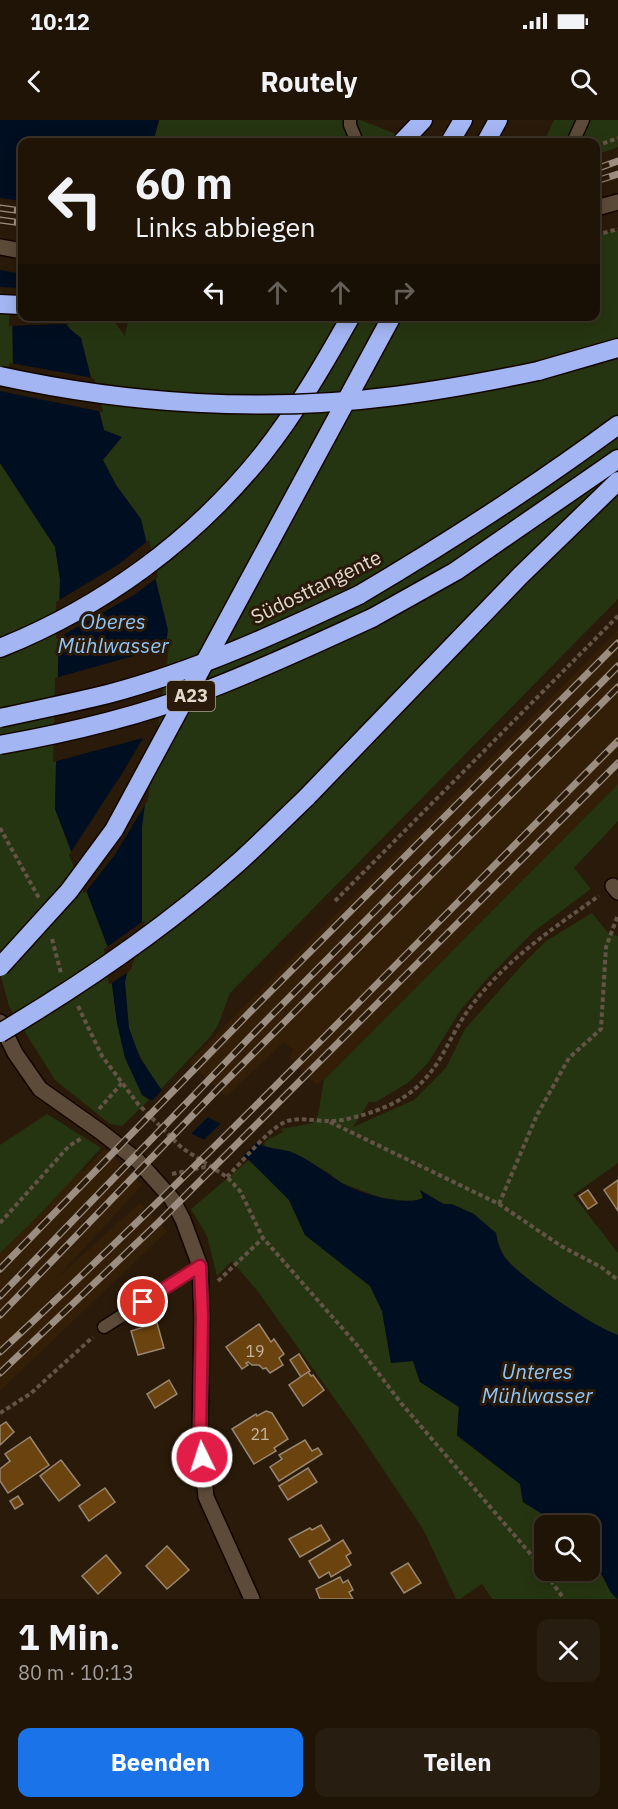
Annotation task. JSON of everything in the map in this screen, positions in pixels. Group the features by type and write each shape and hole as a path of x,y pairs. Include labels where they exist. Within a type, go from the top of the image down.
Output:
{"highway":[{"path":"452,138 463,120"},
{"path":"488,138 498,120"},
{"path":"406,138 422,122"},
{"path":"0,304 18,305"},
{"path":"0,648 34,634 105,596 173,547 204,518 263,454 293,412 348,321"},
{"path":"0,967 69,891 114,830 389,321"},
{"path":"0,376 41,385 139,399 259,404 317,403 392,397 463,387 538,370 618,348"},
{"name":"Südosttangente","path":"0,718 109,694 190,667 265,639 359,595 440,548 551,474 618,424"},
{"name":"A23","path":"0,745 116,718 198,694 276,663 372,618 456,571 618,459"},
{"path":"0,1033 42,1008 119,956 185,907 238,862 306,798 521,575 618,481"}],"street":[{"path":"600,207 618,202"},
{"path":"0,246 18,250"},
{"path":"0,1022 15,1053 40,1089 123,1148 154,1177 183,1220 200,1266 200,1437 206,1497 252,1599"}],"lane":[{"path":"350,120 355,138"},
{"path":"575,138 583,120"},
{"path":"104,1327 200,1266"}],"path":[{"path":"600,145 618,138"},
{"path":"600,234 618,230"},
{"path":"335,901 618,616"},
{"path":"0,828 45,908"},
{"path":"329,1122 356,1117 400,1099 432,1074 471,1006 504,970 538,938 616,889"},
{"path":"499,1204 537,1115 569,1058 602,1029 606,947 618,915"},
{"path":"50,928 60,970 65,981"},
{"path":"76,1002 102,1056 138,1104 182,1148 227,1177 240,1191 263,1238 357,1345 401,1402 540,1565 564,1599"},
{"path":"0,1223 69,1146 81,1140 90,1124 122,1083"},
{"path":"227,1177 283,1122 308,1119 329,1122 499,1204 561,1246 601,1267 618,1281"},
{"path":"154,1177 206,1167 216,1169"},
{"path":"201,1288 214,1285 263,1238"},
{"path":"0,1413 30,1394 104,1327"}],"shaded area":[{"path":"618,630 618,784 324,1080 316,1084 289,1057 293,1050 284,1042 226,1097 189,1062"},
{"path":"105,1149 142,1185 56,1279 140,1203 167,1231 0,1391 0,1252 42,1212 79,1171 82,1172"}],"green space":[{"path":"159,120 360,120 407,138 154,138"},
{"path":"554,120 618,120 618,147 600,154 600,138 546,138"},
{"path":"618,230 618,599 230,993 218,1025 210,1037 161,1089 145,1065 132,1038 124,995 128,965 142,921 141,519 116,485 103,460 104,430 81,338 64,321 114,321 125,336 128,321 600,321 600,234"},
{"path":"0,288 12,296 13,366 0,384"},
{"path":"0,463 55,547 60,579 55,809 107,945 117,1023 142,1095 149,1100 122,1126 110,1124 55,1080 9,1006 0,973"},
{"path":"618,784 618,821 574,868 591,889 533,932 484,982 460,1011 428,1063 409,1082 376,1102 369,1102 353,1127 414,1100 446,1068 465,1029 522,965 546,941 592,913 609,934 618,936 618,1163 573,1195 618,1253 618,1335 577,1313 530,1280 504,1256 496,1233 452,1204 444,1204 421,1191 423,1197 415,1202 382,1198 339,1182 329,1173 289,1151 278,1151 264,1146 265,1141 283,1132 281,1129 313,1123 318,1115 324,1080"},
{"path":"47,1114 101,1148 42,1212 0,1253 0,1145"},
{"path":"249,1160 289,1200 305,1235 370,1286 382,1311 391,1363 413,1361 420,1382 459,1407 457,1436 520,1484 523,1502 544,1515 534,1515 534,1581 600,1581 600,1572 618,1599 492,1599 482,1584 460,1599 456,1599 423,1529 359,1433 259,1293 232,1261 217,1276 207,1236 191,1209"}],"water":[{"path":"0,120 159,120 154,138 18,138 18,321 64,321 81,338 104,430 122,437 103,460 116,485 141,519 168,630 142,827 142,921 125,981 129,1028 140,1058 165,1095 264,1146 298,1155 357,1190 404,1201 423,1198 420,1190 443,1204 452,1204 474,1214 496,1233 504,1256 518,1270 577,1313 618,1335 618,1599 600,1572 600,1515 544,1515 523,1502 520,1484 457,1435 459,1407 420,1382 413,1361 391,1363 382,1311 370,1286 305,1235 289,1200 249,1160 192,1134 174,1123 151,1100 142,1095 125,1058 117,1023 107,945 55,809 60,579 55,547 0,463 0,384 13,366 12,296 0,288"}],"pier":[{"path":"0,198 18,200 18,273 0,270"},
{"path":"0,287 18,288 18,321 68,321 69,324 9,326 9,297 0,292"},
{"path":"10,363 94,378 103,412 0,391 0,380"},
{"path":"149,540 158,577 134,595 56,639 56,602 119,564"},
{"path":"169,646 148,800 114,856 84,894 69,855 143,738 53,762 55,678"},
{"path":"145,920 131,970 109,985 104,949"},
{"path":"164,1088 167,1093 210,1115 189,1136 172,1125 150,1103"},
{"path":"223,1121 259,1140 240,1159 202,1142"}],"building":[{"path":"618,1180 618,1211 604,1190"},
{"path":"588,1190 597,1203 588,1209 579,1196"},
{"path":"157,1323 164,1348 138,1355 131,1331"},
{"path":"259,1324 271,1342 274,1339 284,1354 279,1358 283,1365 270,1373 266,1368 263,1369 259,1365 252,1365 248,1362 246,1363 248,1365 242,1369 226,1347"},
{"path":"299,1354 310,1371 301,1377 290,1360"},
{"path":"308,1372 324,1390 303,1406 289,1385"},
{"path":"169,1380 177,1394 155,1408 147,1394"},
{"path":"266,1411 272,1413 288,1439 274,1448 276,1451 254,1464 232,1429 256,1414 257,1416"},
{"path":"6,1422 14,1432 0,1445 0,1426"},
{"path":"30,1437 49,1465 8,1493 0,1481 0,1469 10,1461 5,1454"},
{"path":"305,1440 312,1451 318,1448 322,1454 279,1481 270,1467 282,1459 279,1455"},
{"path":"61,1460 80,1485 59,1501 40,1476"},
{"path":"308,1468 317,1482 288,1500 279,1486"},
{"path":"105,1488 115,1502 89,1521 79,1506"},
{"path":"18,1496 23,1504 15,1509 10,1501"},
{"path":"321,1525 330,1540 300,1557 289,1539"},
{"path":"343,1540 351,1553 346,1556 351,1565 331,1577 329,1572 319,1578 309,1561"},
{"path":"167,1546 189,1570 167,1589 146,1566"},
{"path":"106,1555 121,1573 98,1594 82,1576"},
{"path":"408,1563 421,1583 404,1593 391,1573"},
{"path":"340,1577 343,1583 348,1580 353,1590 349,1592 353,1599 320,1599 316,1589"}],"railway":[{"path":"600,168 618,161"},
{"path":"600,180 618,174"},
{"path":"0,208 18,210"},
{"path":"0,220 18,222"},
{"path":"0,1269 250,1012 618,643"},
{"path":"0,1296 258,1029 618,666"},
{"path":"0,1315 218,1089 618,687"},
{"path":"0,1352 158,1202 312,1050 618,741"},
{"path":"0,1373 159,1222 618,763"}],"route":[{"path":"143,1302 200,1266 202,1457"}],"water label":[{"name":"Oberes Mühlwasser","path":"113,634"},
{"name":"Unteres Mühlwasser","path":"537,1384"}]}
